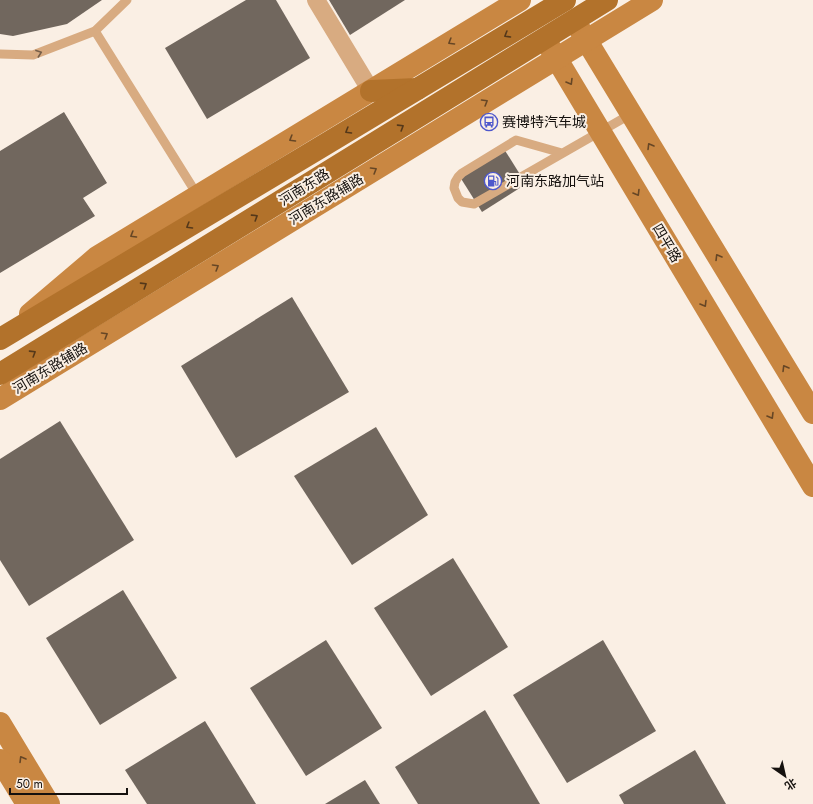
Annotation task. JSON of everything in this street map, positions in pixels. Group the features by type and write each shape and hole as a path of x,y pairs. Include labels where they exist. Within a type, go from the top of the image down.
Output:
{"main road":[{"path":"204,205 371,91 521,0"},
{"name":"四平路","path":"521,0 813,486"},
{"name":"河南东路","path":"0,374 607,0"},
{"name":"河南东路辅路","path":"0,399 652,0"},
{"path":"563,1 573,21 813,413"},
{"name":"河南东路","path":"2,338 204,205 418,89 563,1"},
{"path":"371,91 418,89"},
{"path":"0,723 49,804"},
{"path":"0,760 27,804"}],"street":[{"path":"316,0 371,91"}],"lane":[{"path":"0,54 33,55 94,31 127,0"},
{"path":"94,31 204,205"},
{"path":"562,154 516,140 462,173 455,182 455,194 462,202 474,204 562,154 631,114"}],"building":[{"path":"0,0 102,0 67,24 13,36 0,34"},
{"path":"246,0 276,0 310,58 207,119 165,48"},
{"path":"329,0 405,0 350,35"},
{"path":"64,112 107,183 83,198 95,216 0,273 0,151"},
{"name":"河南东路加气站","path":"504,149 526,184 482,212 460,177"},
{"path":"292,297 349,392 236,458 181,366"},
{"path":"60,421 134,540 29,606 0,560 0,459"},
{"path":"376,427 428,515 352,565 294,476"},
{"path":"453,558 508,647 431,696 374,608"},
{"path":"123,590 177,678 100,725 46,638"},
{"path":"326,640 382,728 306,776 250,688"},
{"path":"603,640 656,731 567,783 513,695"},
{"path":"485,710 540,804 418,804 395,767"},
{"path":"205,721 256,804 147,804 125,770"},
{"path":"695,750 726,804 624,804 619,795"},
{"path":"365,780 380,804 325,804"}],"place":[{"name":"赛博特汽车城","path":"489,122"},
{"name":"河南东路加气站","path":"493,181"}]}
